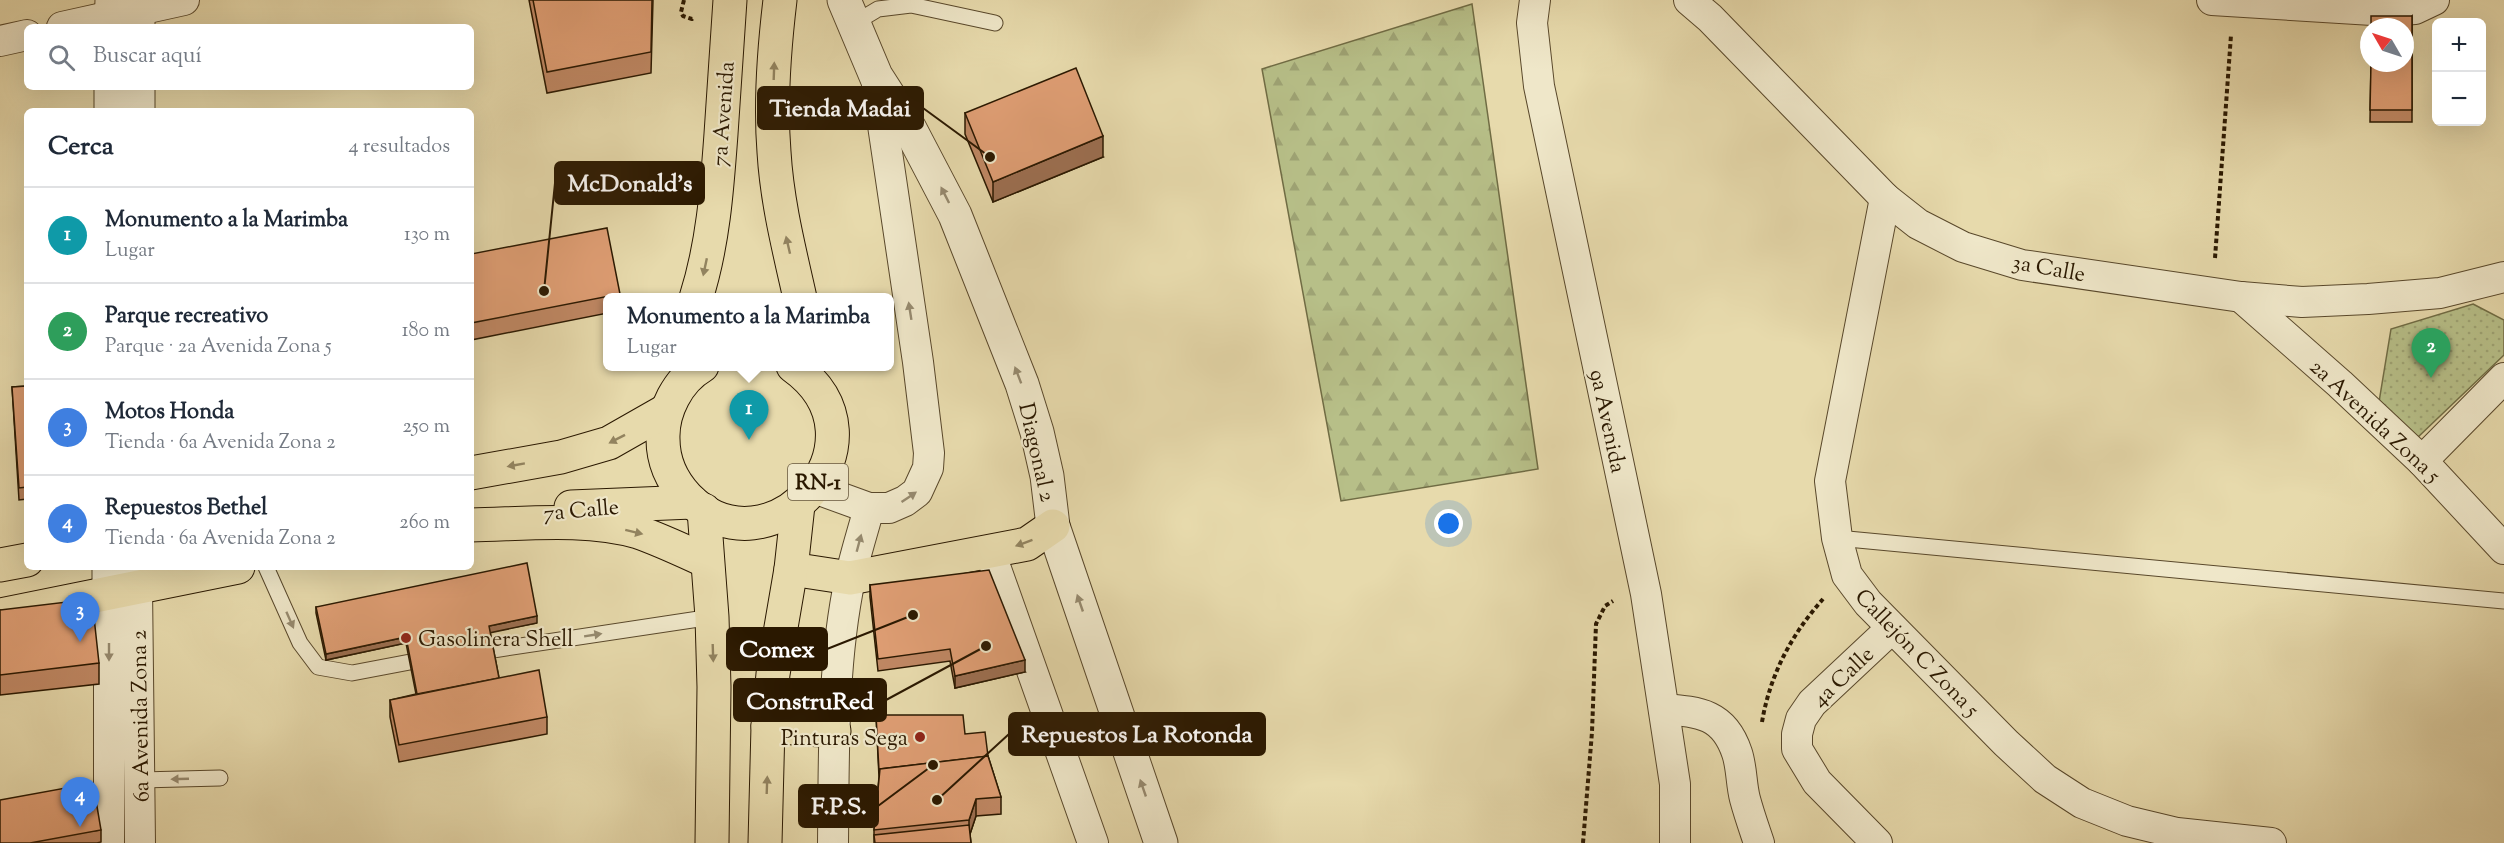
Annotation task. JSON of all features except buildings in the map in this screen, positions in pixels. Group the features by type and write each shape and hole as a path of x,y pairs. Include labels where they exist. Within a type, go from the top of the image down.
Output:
{"main road":[{"name":"7a Avenida","path":"697,293 706,264 718,183 730,0"},
{"path":"780,0 775,51 774,151 784,230 799,293"},
{"path":"474,472 561,457 609,443 696,371"},
{"name":"RN-1","path":"800,371 816,389 825,405"},
{"name":"RN-1","path":"698,506 731,520 754,522 777,516 806,496 826,467 830,455 831,430 817,371"},
{"path":"673,391 663,438 664,453 674,480 698,506 712,617 714,687 712,843"},
{"path":"765,843 768,726 773,674 806,496"},
{"name":"7a Calle","path":"474,523 582,505 698,506"},
{"path":"474,524 604,526 637,532 706,561"},
{"path":"791,569 850,578 1027,544 1053,526"},
{"path":"0,565 24,561"},
{"path":"0,615 123,579 209,570"},
{"path":"768,726 834,731"}],"street":[{"path":"76,24 184,0"},
{"name":"9a Avenida","path":"1535,0 1532,23 1539,86 1646,594 1675,784 1675,843"},
{"name":"3a Calle","path":"1689,0 1710,18 1885,198 1918,224 1964,246 2022,265 2241,297 2302,302 2440,293 2504,277"},
{"path":"2223,1 2389,11 2415,9 2434,0"},
{"name":"Diagonal 2","path":"848,12 876,76 910,129 955,215 1022,384 1037,432 1047,476 1053,526 1161,843"},
{"path":"0,40 24,36"},
{"name":"Diagonal 2","path":"806,496 869,508 889,508 905,501 917,492 928,468 929,453 918,362 876,76"},
{"path":"111,90 111,108"},
{"path":"138,90 138,108"},
{"name":"Callejón C Zona 5","path":"1885,198 1830,481 1837,538 1847,575 1868,603 2006,743 2045,779 2082,803 2127,821 2177,833 2271,843"},
{"name":"2a Avenida Zona 5","path":"2241,297 2422,460 2504,549"},
{"path":"2422,460 2504,378"},
{"path":"833,843 834,731 839,657 850,578 869,508"},
{"path":"990,552 1093,843"},
{"name":"6a Avenida Zona 2","path":"123,579 141,780 140,843"},
{"name":"6a Avenida Zona 2","path":"108,843 123,579"},
{"name":"4a Calle","path":"1876,843 1816,782 1797,749 1797,734 1801,719 1812,703 1892,628"},
{"path":"1664,709 1696,711 1711,718 1728,733 1737,754 1745,798 1759,843"}],"lane":[{"path":"848,12 911,5 995,23"},
{"path":"1837,538 2504,600"},
{"path":"267,570 300,642 318,667 352,673 410,662"},
{"path":"494,650 712,617"},
{"path":"141,780 220,778"}],"path":[{"path":"684,0 681,12 683,16 692,19 695,16"},
{"path":"2212,292 2223,1"},
{"path":"1760,731 1767,694 1782,657 1814,610 1847,575"},
{"path":"1583,843 1592,732 1596,624 1605,606 1613,600 1646,594"}],"green space":[{"path":"1472,4 1538,469 1341,501 1262,69"},
{"path":"2473,304 2504,320 2504,355 2417,438 2379,402 2391,329"}],"place":[{"name":"Tienda Madai","path":"990,157"},
{"name":"McDonald's","path":"544,291"},
{"name":"Parque recreativo","path":"2431,378"},
{"name":"Monumento a la Marimba","path":"749,440"},
{"name":"Comex","path":"913,615"},
{"name":"Gasolinera Shell","path":"406,638"},
{"name":"Motos Honda","path":"80,642"},
{"name":"ConstruRed","path":"986,646"},
{"name":"Pinturas Sega","path":"920,737"},
{"name":"F.P.S.","path":"933,765"},
{"name":"Repuestos La Rotonda","path":"937,800"},
{"name":"Repuestos Bethel","path":"80,827"}]}
